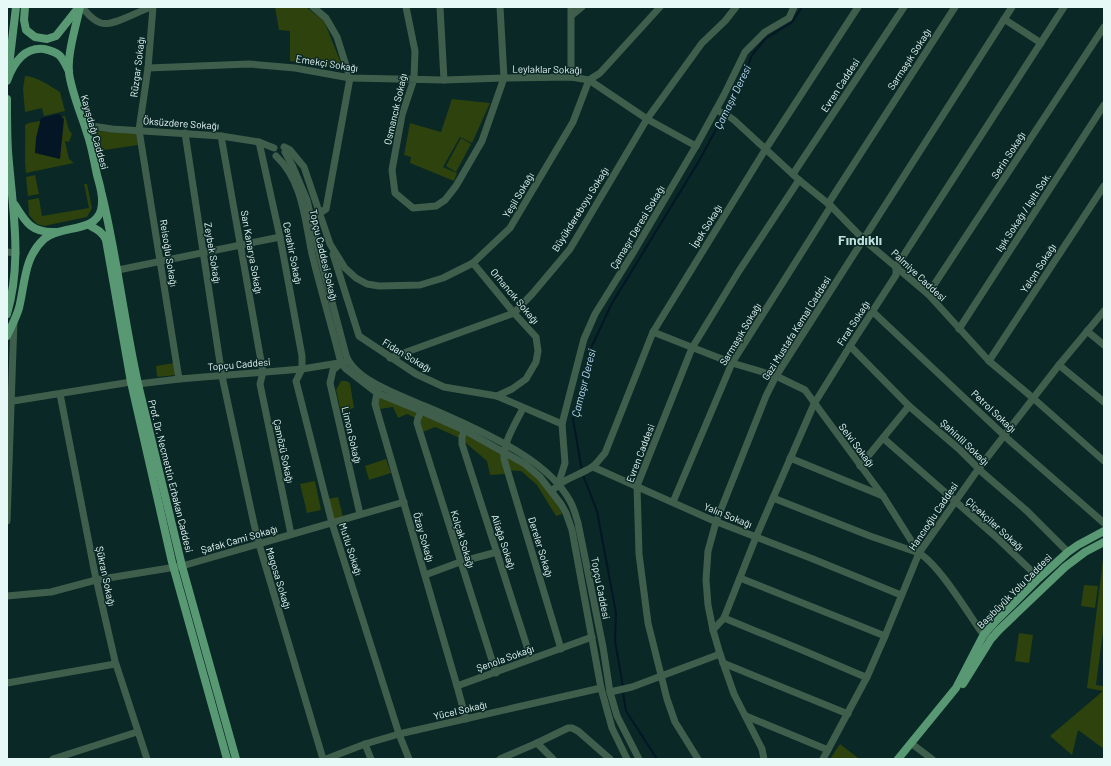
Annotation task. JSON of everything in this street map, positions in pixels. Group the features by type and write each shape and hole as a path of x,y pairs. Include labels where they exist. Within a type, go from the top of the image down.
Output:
{"main road":[{"path":"7,80 16,7"},
{"path":"25,7 24,20 26,30 35,37 47,39 56,36 80,7"},
{"name":"Kayışdağı Caddesi","path":"80,7 74,32 69,71 78,108 86,129 102,195 99,216 89,225"},
{"path":"7,80 11,69 26,53 39,49 55,52 60,56 69,71"},
{"path":"7,99 8,151 16,253 14,281 7,314"},
{"name":"Prof. Dr. Necmettin Erbakan Caddesi","path":"102,195 118,270 133,358 134,383"},
{"path":"13,203 22,218 32,228 44,232 56,232 89,225"},
{"name":"Prof. Dr. Necmettin Erbakan Caddesi","path":"89,225 101,232 106,240 134,383 178,567 227,759"},
{"path":"7,336 18,310 28,264 32,254 45,238 56,232"},
{"name":"Başıbüyük Yolu Caddesi","path":"905,759 956,688 984,634 1039,578 1068,552 1104,531"},
{"name":"Başıbüyük Yolu Caddesi","path":"898,759 914,745 959,691 991,639 999,630 1065,567 1085,552 1104,542"},
{"name":"Prof. Dr. Necmettin Erbakan Caddesi","path":"178,567 236,759"}],"street":[{"path":"80,7 90,17 102,23 108,24 117,22 152,7"},
{"name":"Rüzgar Sokağı","path":"139,130 148,68 152,7"},
{"path":"284,150 290,150 304,167 319,211 323,211 326,208 350,78 337,37 326,18 313,7"},
{"name":"Osmancık Sokağı","path":"406,7 415,51 414,79 402,115 392,170 395,193 412,208 436,206 444,200 456,186 482,141 504,78"},
{"path":"440,7 444,80"},
{"path":"571,7 571,77"},
{"path":"572,15 582,7"},
{"path":"660,7 600,73 589,80 647,119 696,146"},
{"name":"Büyükdereboyu Sokağı","path":"390,358 514,313 570,249 647,119 702,43 725,21 736,7"},
{"name":"Çamaşır Deresi Sokağı","path":"558,485 565,462 562,424 584,339 595,314 717,111 745,52 765,32 789,18 794,7"},
{"name":"İpek Sokağı","path":"593,467 605,453 653,332 765,150 858,7"},
{"name":"Evren Caddesi","path":"793,174 904,7"},
{"name":"Sarmaşık Sokağı","path":"673,502 732,363 955,7"},
{"name":"Gazi Mustafa Kemal Caddesi","path":"764,759 762,749 734,694 713,630 708,605 706,580 708,551 716,522 766,396 776,376 1012,7"},
{"name":"Fırat Sokağı","path":"713,630 724,618 756,537 814,404 896,275 896,267 1064,7"},
{"name":"Leylaklar Sokağı","path":"502,8 504,78 571,77 589,80"},
{"path":"1004,19 1041,43"},
{"name":"Serin Sokağı","path":"928,294 1104,27"},
{"name":"Emekçi Sokağı","path":"148,68 250,64 294,68 350,78 444,80 504,78"},
{"name":"Yeşil Sokağı","path":"319,211 330,244 345,268 356,278 367,284 379,286 420,285 442,278 473,263 510,228 573,122 589,80"},
{"name":"Işık Sokağı / Işıltı Sok.","path":"959,329 1104,105"},
{"name":"Palmiye Caddesi","path":"717,111 727,114 765,150 830,205 864,240 928,294 989,361 1104,461"},
{"name":"Öksüzdere Sokağı","path":"86,129 92,126 221,136 259,142 274,148"},
{"name":"Reisoğlu Sokağı","path":"139,130 179,379"},
{"name":"Zeybek Sokağı","path":"185,133 222,376"},
{"name":"Sarı Kanarya Sokağı","path":"221,136 263,372"},
{"name":"Cevahir Sokağı","path":"259,142 280,237 302,356 302,369"},
{"path":"284,150 282,156 276,156 273,151 278,144 284,150 307,200 344,362"},
{"name":"Topçu Caddesi Sokağı","path":"276,156 289,171 302,202 312,254 344,362"},
{"name":"Evren Caddesi","path":"698,759 675,722 667,699 648,623 639,554 637,486 692,348 739,271 799,180"},
{"name":"Yalçın Sokağı","path":"989,361 1104,186"},
{"path":"118,270 280,237"},
{"name":"Fidan Sokağı","path":"330,244 359,336 416,374 444,387 497,396 562,424"},
{"path":"7,252 16,253"},
{"name":"Orhancık Sokağı","path":"473,263 536,337 538,351 536,362 526,379 512,389 497,396"},
{"name":"Petrol Sokağı","path":"872,311 1005,435 1104,523"},
{"name":"Hancıoğlu Caddesi","path":"823,759 867,677 919,553 978,468 1059,365 1104,311"},
{"path":"7,521 9,402 14,321"},
{"path":"1087,331 1104,345"},
{"name":"Selvi Sokağı","path":"653,332 732,363 776,376 804,390 883,496 919,553 925,556 984,634 991,639"},
{"name":"Şahinlil Sokağı","path":"850,346 909,406 1027,511 1068,552"},
{"name":"Topçu Caddesi","path":"9,402 134,383 302,369 344,362 346,369 378,390 423,408 505,448 525,456 558,485 569,499 573,507 578,523 617,716 639,759"},
{"name":"Limon Sokağı","path":"344,362 333,370 330,383 360,514"},
{"path":"1059,365 1104,402"},
{"name":"Mutlu Sokağı","path":"302,369 296,381 332,522 399,734 409,759"},
{"name":"Çamözü Sokağı","path":"263,372 260,384 291,534"},
{"name":"Magosa Sokağı","path":"222,376 259,544 324,759"},
{"name":"Özay Sokağı","path":"378,390 375,404 457,686"},
{"name":"Şükran Sokağı","path":"60,394 96,580 116,664 147,759"},
{"path":"860,466 909,406"},
{"name":"Kolçak Sokağı","path":"423,408 418,423 460,562 496,672"},
{"path":"505,448 523,408"},
{"name":"Aliağa Sokağı","path":"465,428 462,437 462,444 531,659"},
{"name":"Çiçekçiler Sokağı","path":"883,438 995,536 1039,578"},
{"name":"Topçu Caddesi","path":"505,448 540,476 566,513 572,530 601,688 612,728 627,759"},
{"name":"Dereler Sokağı","path":"505,448 504,459 561,649"},
{"path":"790,458 883,496"},
{"path":"552,491 558,485 574,475 593,467"},
{"name":"Yalın Sokağı","path":"593,467 716,522 813,558 901,595"},
{"path":"774,498 870,536 919,553"},
{"name":"Şafak Cami Sokağı","path":"7,596 51,592 96,580 178,567 404,502"},
{"path":"425,575 460,562 496,552"},
{"path":"740,578 885,636"},
{"path":"724,618 867,677"},
{"name":"Şenola Sokağı","path":"457,686 592,637"},
{"path":"613,692 632,687 720,654"},
{"path":"724,663 848,714"},
{"path":"7,683 116,664"},
{"path":"457,686 466,719"},
{"name":"Yücel Sokağı","path":"324,759 365,744 399,734 601,688"},
{"path":"746,716 828,750"},
{"path":"500,759 536,744 568,728 578,731 610,759"},
{"path":"53,759 137,732"},
{"path":"365,744 371,759"},
{"path":"536,744 553,759"},
{"path":"914,745 932,759"}],"green space":[{"path":"275,7 306,7 324,21 343,68 290,61 290,31 279,30"},
{"path":"25,76 38,79 60,92 65,111 44,116 42,108 25,112 23,89"},
{"path":"452,99 490,103 472,143 460,137 443,167 457,173 454,181 410,163 411,157 404,155 410,123 441,132"},
{"path":"65,116 69,130 72,134 69,142 65,141 69,159 74,163 26,173 25,125"},
{"path":"98,131 136,134 138,145 98,151 95,134"},
{"path":"461,138 471,144 456,172 446,166"},
{"path":"35,175 39,194 28,196 26,177"},
{"path":"84,184 87,184 92,208 87,217 44,226 37,224 29,215 28,200 39,198 42,216 89,208"},
{"path":"174,363 176,375 157,377 156,366"},
{"path":"341,381 350,383 354,408 341,412 336,390"},
{"path":"378,396 466,434 523,466 543,484 557,503 562,514 556,516 537,485 521,471 505,470 505,474 490,475 487,461 460,438 435,427 423,432 420,420 407,414 398,418 393,407 380,409 377,404"},
{"path":"386,459 391,473 369,480 365,466"},
{"path":"315,481 321,510 307,513 300,484"},
{"path":"338,497 343,517 333,519 328,499"},
{"path":"1104,552 1104,625 1096,685 1104,686 1104,749 1078,730 1072,755 1050,736 1103,691 1087,688"},
{"path":"1084,585 1098,586 1095,608 1081,606"},
{"path":"1019,633 1033,635 1029,663 1015,661"},
{"path":"840,744 858,758 830,759"}],"water":[{"path":"59,114 64,119 60,159 35,153 36,138 41,118"}],"waterway":[{"name":"Çamaşır Deresi","path":"582,471 573,419 591,348 611,305 699,161 742,81 752,55 765,39 792,22 802,7"},
{"name":"Çamaşır Deresi","path":"583,475 597,511 616,613 615,641 623,687"},
{"name":"Çamaşır Deresi","path":"623,692 626,711 657,759"}],"district":[{"name":"Fındıklı","path":"860,239"}]}
